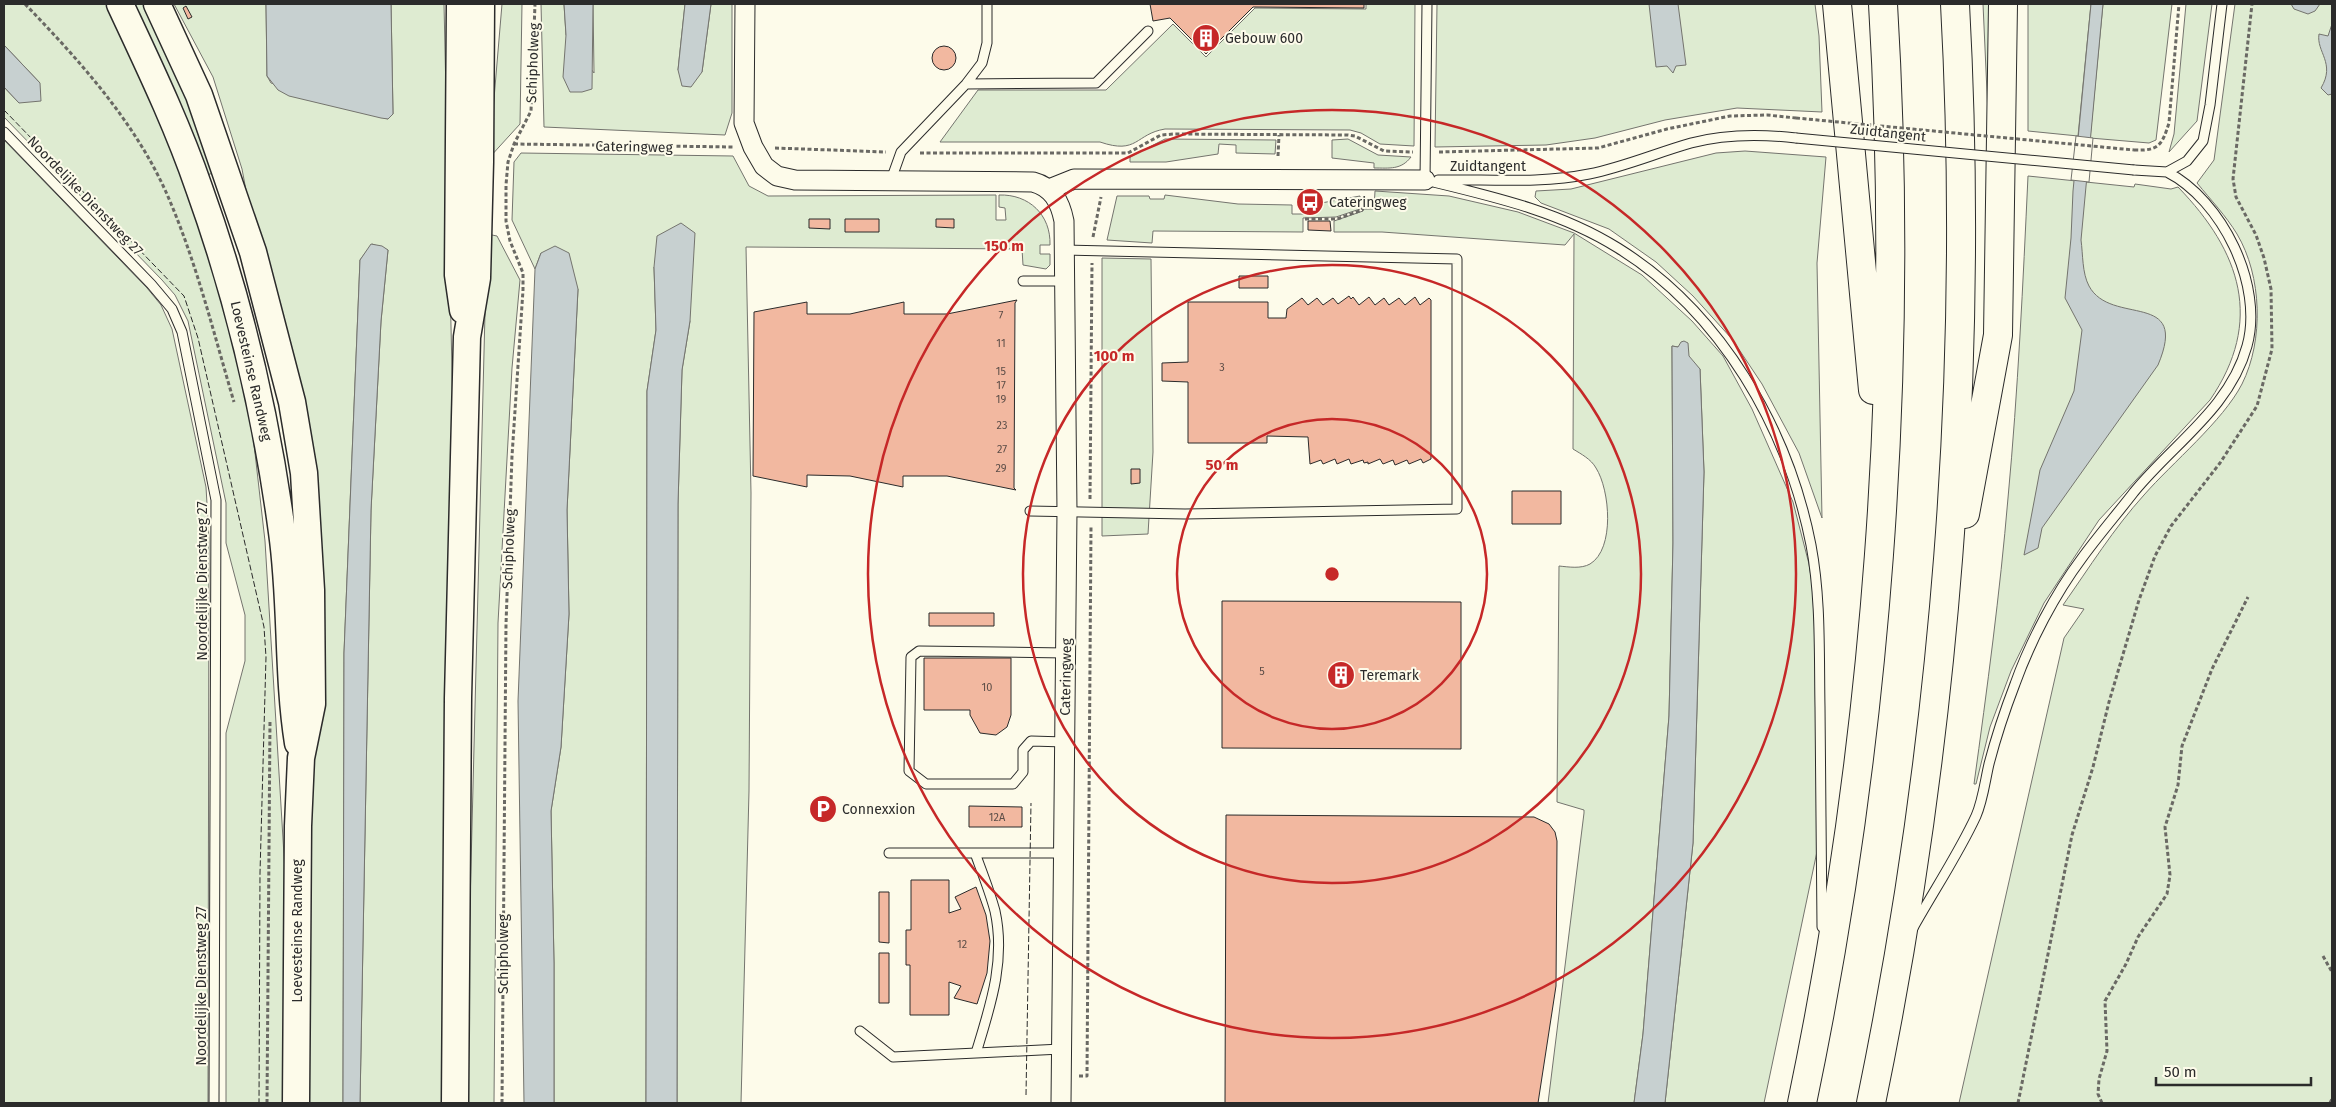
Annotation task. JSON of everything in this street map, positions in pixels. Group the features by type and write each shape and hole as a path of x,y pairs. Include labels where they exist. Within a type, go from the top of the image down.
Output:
{"highway":[{"path":"1837,4 1882,479"},
{"path":"1802,1103 1823,1000 1845,862 1874,613 1889,358 1889,93 1883,4"},
{"path":"1870,1103 1900,952 1922,800 1940,648 1960,326 1960,185 1955,4"},
{"path":"1940,648 1998,335 2003,4"}],"street":[{"name":"Loevesteinse Randweg","path":"120,4 167,103 199,187 242,323 260,398 283,533 288,591 293,709 301,758"},
{"name":"Loevesteinse Randweg","path":"157,4 199,95 253,252 292,402 304,474 311,590 312,704 301,758 298,826 296,1103"},
{"path":"460,4 458,275 467,337"},
{"path":"456,1103 458,698 467,337 477,278 481,4"},
{"path":"745,4 744,123 753,147 764,166 777,176 795,180 1026,181 1039,183 1049,189 1074,179 1425,180"},
{"name":"Cateringweg","path":"1049,189 1062,208 1064,220 1067,653 1061,1103"}],"lane":[{"path":"891,180 901,152 966,84 982,63 986,44 987,4"},
{"path":"1427,4 1425,180 1518,203 1578,227 1618,248 1660,279 1694,311 1735,362 1764,410 1787,461 1802,508 1811,547 1820,630 1823,1000"},
{"path":"2167,172 2187,161 2203,141 2207,129 2222,4"},
{"path":"966,84 1096,83 1148,31"},
{"name":"Noordelijke Dienstweg 27","path":"4,132 151,284 172,309 182,332 216,500 214,1103"},
{"name":"Zuidtangent","path":"1425,180 1565,178 1614,168 1691,143 1721,137 1771,135 2167,172"},
{"path":"1900,952 1976,814 2003,716 2016,681 2043,622 2086,552 2144,480 2217,405 2234,381 2247,345 2250,316 2246,283 2235,245 2207,205 2179,178 2167,172"},
{"path":"1030,511 1090,510 1185,514 1457,509 1457,259 1064,250"},
{"path":"1023,281 1064,281"},
{"path":"1065,742 1031,741 1023,750 1023,772 1014,784 926,784 909,772 911,657 919,651 1067,653"},
{"path":"890,853 1063,853"},
{"path":"975,853 995,912 999,946 997,982 976,1054"},
{"path":"860,1032 892,1057 1061,1049"}],"path":[{"name":"Schipholweg","path":"502,1103 506,624 512,456 523,290 523,273 510,241 506,221 508,162 514,144 531,111 535,4"},
{"name":"Cateringweg","path":"514,144 1114,155 1132,152 1166,134 1348,135 1356,136 1384,152 1478,152 1598,148 1667,129 1730,116 1767,115 2134,150 2153,149 2163,141 2169,123 2179,4"},
{"path":"2018,1103 2072,835 2093,768 2109,702 2140,600 2155,556 2171,526 2220,463 2257,406 2272,349 2271,289 2264,258 2256,235 2236,197 2233,178 2252,4"},
{"path":"1278,156 1279,135"},
{"path":"1061,1077 1088,1076 1092,250 1102,192"},
{"path":"1305,219 1337,219 1362,210 1367,202 1368,192"},
{"path":"2102,1103 2098,1094 2099,1079 2107,1051 2105,1001 2126,964 2138,937 2167,894 2170,875 2165,827 2178,785 2182,746 2212,670 2248,597"},
{"path":"2324,956 2332,972"},
{"path":"2330,1103 2332,1099"}],"green space":[{"path":"4,4 107,4 135,43 230,294 250,409 265,541 287,905 286,1103 226,1103 226,733 245,661 245,615 226,543 226,503 188,321 175,295 162,280 4,117 4,87 19,103 40,83 4,45"},
{"path":"129,4 148,4 219,171 207,175"},
{"path":"174,4 266,4 267,76 271,83 388,119 393,114 391,4 444,4 453,418 442,1103 360,1103 371,510 381,321 388,250 372,244 360,260 344,653 343,1103 307,1103 310,837 317,654 260,265 242,169 213,77"},
{"path":"502,4 522,4 520,124 489,158"},
{"path":"541,4 564,4 566,35 594,73 593,4 685,4 678,70 702,72 711,4 732,4 732,113 725,135 544,127"},
{"path":"1366,4 1415,4 1414,146 1380,144 1361,133 1350,130 1165,129 1129,145 1122,146 1100,142 940,142 978,90 1106,90 1173,24 1206,57 1255,8 1366,9"},
{"path":"1437,4 1815,4 1819,36 1822,112 1737,108 1665,120 1595,138 1546,145 1435,147"},
{"path":"1983,4 1991,4 1990,159"},
{"path":"2028,4 2091,4 2078,136 2028,131"},
{"path":"2103,4 2172,4 2156,140 2149,143 2090,138"},
{"path":"2186,4 2212,4 2197,121 2169,152 2174,134"},
{"path":"2235,4 2332,4 2332,1103 1959,1103 2064,638 2084,609 2063,605 2122,521 2155,483 2223,412 2242,384 2254,348 2257,308 2251,269 2245,251 2228,221 2197,183 2214,160"},
{"path":"1165,139 1276,140 1275,154 1236,153 1236,145 1219,144 1218,154 1166,162 1130,162 1130,157"},
{"path":"1348,139 1378,155 1411,157 1399,166 1385,168 1374,168 1374,163 1332,158 1332,140"},
{"path":"4,140 147,288 161,305 172,329 206,487 209,538 208,1103 4,1103"},
{"path":"1745,151 1826,157 1817,263 1822,518 1799,453 1762,384 1732,339 1693,296 1656,262 1609,229 1541,203 1535,197 1536,191 1571,189 1716,153"},
{"path":"521,153 733,156 749,186 768,196 996,195 996,220 1006,220 1005,208 999,207 999,195 1010,196 1029,202 1036,208 1047,224 1050,245 1040,245 1040,254 1050,254 1050,265 1046,269 1023,265 1022,249 746,247 751,493 749,791 741,1103 677,1103 678,504 682,370 690,321 654,267 656,330 647,391 646,1103 554,1103 551,811 561,747 569,614 567,510 578,289 541,253 535,269 512,220 514,162"},
{"path":"2028,176 2134,187 2135,184 2171,189 2178,187 2200,212 2217,237 2230,262 2238,288 2240,315 2237,343 2227,371 2210,400 2099,520 2044,603 2011,671 1990,727 1976,784 1974,784 1997,605 2012,458"},
{"path":"1375,191 1449,196 1518,212 1574,233 1642,275 1692,321 1723,356 1752,409 1793,502 1809,564 1820,633 1819,842 1764,1103 1665,1103 1693,843 1704,472 1700,369 1678,347 1672,346 1673,543 1669,716 1643,1034 1634,1103 1548,1103 1584,813 1584,810 1557,802 1559,566 1583,567 1590,564 1598,556 1603,546 1607,533 1608,519 1604,490 1596,468 1589,459 1573,449 1574,234 1565,245 1382,232 1334,232 1334,221 1363,211 1363,209 1374,209"},
{"path":"1165,195 1238,204 1292,205 1292,214 1310,214 1310,205 1360,196 1360,209 1336,217 1303,218 1303,232 1153,231 1152,243 1107,240 1117,196 1149,196 1150,199 1164,199"},
{"path":"487,234 497,236 520,280 512,368 498,623 494,1103 465,1103"},
{"path":"1102,258 1151,259 1153,452 1148,534 1102,536"}],"shaded area":[{"path":"266,4 391,4 393,114 388,119 381,118 289,96 278,90 267,76"},
{"path":"564,4 593,4 592,89 582,92 570,92 563,77 566,35"},
{"path":"685,4 711,4 702,72 691,87 682,86 678,70"},
{"path":"1649,4 1678,4 1686,65 1676,66 1673,73 1667,66 1656,67"},
{"path":"2091,4 2103,4 2081,240 2085,275 2089,286 2100,298 2114,305 2144,312 2156,317 2164,326 2165,341 2158,365 2042,528 2038,548 2024,555 2040,470 2074,391 2082,330 2065,298"},
{"path":"2291,4 2320,4 2315,11 2308,14 2294,9"},
{"path":"2332,24 2332,94 2328,95 2321,88 2327,72 2320,47 2319,34 2328,36"},
{"path":"4,45 40,83 41,101 19,103 4,87"},
{"path":"681,223 695,233 690,321 682,370 678,504 677,1103 646,1103 647,391 656,330 654,267 657,236"},
{"path":"371,244 382,246 388,250 381,321 371,510 360,1103 343,1103 344,653 360,260"},
{"path":"555,246 569,253 578,289 567,510 569,614 561,747 551,811 554,1103 524,1103 518,701 535,269 541,253"},
{"path":"1684,341 1688,343 1689,356 1700,369 1704,472 1693,843 1665,1103 1634,1103 1643,1034 1669,716 1673,543 1672,346 1678,347"}],"pier":[{"path":"2076,136 2093,138 2089,182 2071,180"}],"building":[{"name":"Gebouw 600","path":"1150,4 1364,4 1364,8 1253,7 1206,54 1170,18 1153,21"},
{"path":"186,6 192,17 188,19 183,8"},
{"path":"944,46 953,49 956,58 953,67 944,70 935,67 932,58 935,49"},
{"path":"809,219 830,219 830,229 809,228"},
{"path":"845,219 879,219 879,232 845,232"},
{"path":"936,219 954,219 954,228 936,227"},
{"path":"1308,221 1330,221 1331,231 1308,230"},
{"path":"1239,276 1268,276 1268,288 1239,288"},
{"path":"1349,296 1351,299 1353,297 1359,305 1369,297 1375,305 1384,298 1389,305 1399,298 1405,305 1415,297 1420,305 1429,298 1431,300 1431,459 1423,463 1421,459 1409,464 1407,460 1395,465 1393,460 1383,464 1380,459 1368,464 1368,462 1364,463 1363,460 1351,464 1349,459 1337,464 1335,459 1323,464 1321,460 1310,464 1308,437 1267,436 1267,443 1188,443 1188,382 1162,381 1162,363 1188,362 1188,302 1268,302 1268,318 1286,318 1287,309 1302,298 1308,305 1317,298 1323,305 1333,298 1338,304"},
{"path":"1017,300 1015,303 1014,488 1016,490 947,476 903,476 903,487 850,476 807,475 807,487 753,476 754,312 807,302 807,314 850,314 904,302 904,314 947,314"},
{"path":"1131,469 1140,469 1140,483 1131,484"},
{"path":"1512,491 1561,491 1561,524 1512,524"},
{"name":"Teremark","path":"1222,601 1461,602 1461,749 1222,748"},
{"path":"929,613 994,613 994,626 929,626"},
{"path":"924,658 1011,658 1011,715 1007,727 996,735 980,733 970,715 970,710 924,710"},
{"path":"969,806 1022,807 1022,827 969,827"},
{"path":"1226,815 1534,817 1549,824 1555,832 1557,841 1556,986 1538,1103 1225,1103"},
{"path":"911,880 949,880 949,913 961,909 955,897 976,887 986,915 990,941 987,973 977,1004 954,998 961,986 949,982 949,1015 910,1015 910,965 906,965 906,930 911,930"},
{"path":"879,892 889,892 889,943 879,942"},
{"path":"879,953 889,953 889,1003 879,1003"}],"fence":[{"path":"4,110 184,296 198,338 264,627 266,657 260,873 259,1103"},
{"path":"1026,1095 1031,803"}],"place":[{"name":"Gebouw 600","path":"1206,38"},
{"name":"Cateringweg","path":"1310,202"},
{"name":"Teremark","path":"1341,675"},
{"name":"Connexxion","path":"823,809"}]}
